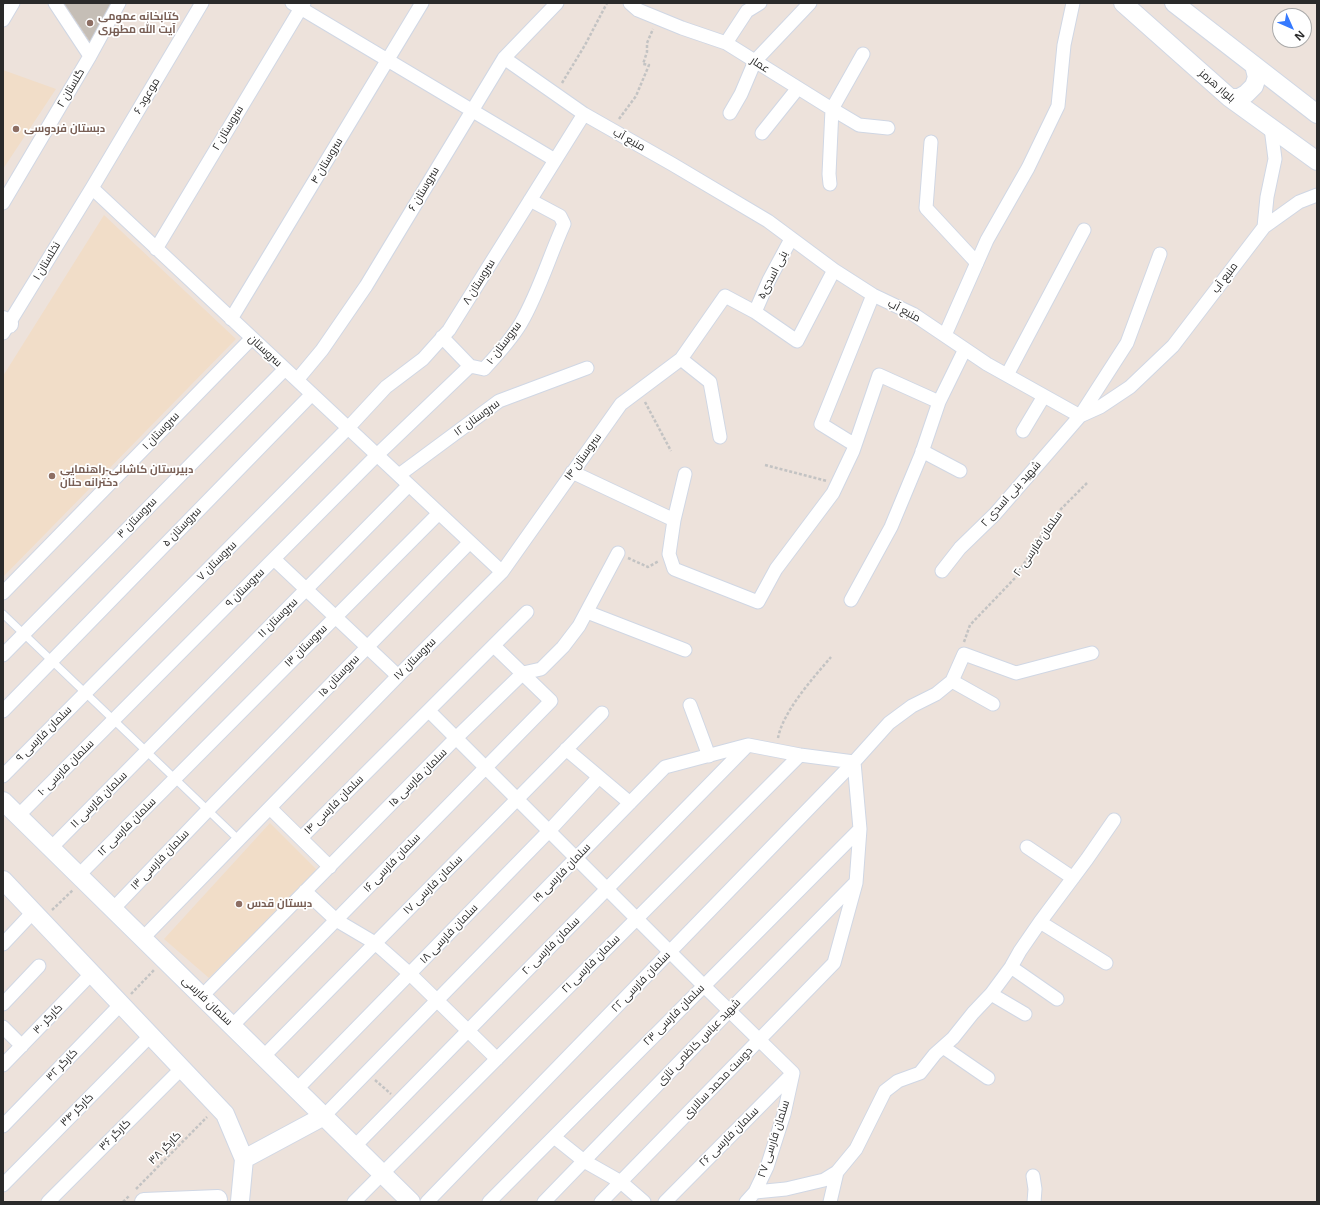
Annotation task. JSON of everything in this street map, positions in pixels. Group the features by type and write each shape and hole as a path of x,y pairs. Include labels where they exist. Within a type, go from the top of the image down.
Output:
{"street":[{"path":"3,20 13,3"},
{"path":"55,3 90,56"},
{"name":"گلستان ۲","path":"3,203 90,56 119,3"},
{"name":"موعود ۶","path":"92,188 202,3"},
{"name":"سروستان ۴","path":"232,319 422,3"},
{"name":"سروستان ۶","path":"297,380 322,350 366,286 504,58 557,3"},
{"path":"726,43 747,11 760,3"},
{"path":"730,113 741,94 755,61 810,3"},
{"path":"945,336 987,240 1028,168 1058,106 1064,44 1074,3"},
{"name":"بلوار هرمز","path":"1123,3 1230,98 1317,161"},
{"path":"1174,3 1317,114"},
{"name":"عمار","path":"633,4 638,10 657,18 726,43 859,126 888,128"},
{"path":"299,5 555,160"},
{"name":"سروستان ۲","path":"156,249 299,5"},
{"path":"830,184 829,174 832,109 863,54"},
{"name":"منبع آب","path":"504,58 584,114 672,164 762,218 834,270 873,295 913,314 965,349 1080,416 1100,407 1130,387 1173,346 1264,226"},
{"path":"1230,98 1239,98 1246,94 1254,86 1257,77 1254,65"},
{"path":"762,133 798,88"},
{"name":"سروستان ۸","path":"348,428 386,387 423,359 448,330 584,114"},
{"path":"1264,226 1267,197 1275,159 1271,128"},
{"path":"931,142 926,208 976,263"},
{"name":"سروستان","path":"92,188 439,513"},
{"name":"نخلستان ۱","path":"5,326 92,188"},
{"path":"1264,226 1299,202 1317,195"},
{"name":"سروستان ۱۰","path":"377,455 470,366 484,369 506,344 520,324 543,277 553,247 564,224 560,216 530,200"},
{"path":"1008,375 1084,230"},
{"name":"بنی اسدی۵","path":"754,312 791,239"},
{"name":"شهید بنی اسدی ۲","path":"942,571 960,548 995,514 1080,416 1127,343 1160,254"},
{"path":"754,312 797,341 834,270"},
{"path":"855,445 821,424 873,295"},
{"name":"سروستان ۱۴","path":"502,572 621,404 681,359 725,296 754,312"},
{"path":"442,337 470,366"},
{"name":"سروستان ۱","path":"3,593 252,338"},
{"path":"851,600 891,527 922,450 939,402 965,349"},
{"path":"681,359 710,382 720,437"},
{"name":"سروستان ۱۲","path":"399,475 499,401 587,368"},
{"name":"سروستان ۳","path":"3,655 285,369"},
{"path":"685,474 674,520 669,554 674,569 758,602 776,569 833,493 855,445 879,375 939,402"},
{"name":"سروستان ۵","path":"3,711 312,394"},
{"path":"1023,431 1044,396"},
{"name":"سروستان ۷","path":"85,693 348,428"},
{"path":"922,450 960,471"},
{"name":"سروستان ۹","path":"113,720 377,455"},
{"path":"572,472 674,520"},
{"name":"سروستان ۱۱","path":"146,752 409,485"},
{"path":"439,513 502,572"},
{"name":"سروستان ۱۳","path":"174,779 439,513"},
{"name":"سروستان ۱۵","path":"208,810 470,542"},
{"name":"سلمان فارسی ۱۵","path":"202,996 456,738 523,673 541,669 563,647 579,626 618,553"},
{"path":"274,559 398,676"},
{"name":"سروستان ۱۷","path":"270,808 398,676 502,572"},
{"name":"سلمان فارسی ۱۴","path":"270,808 301,838 528,612"},
{"path":"587,612 685,650"},
{"path":"494,646 523,673"},
{"path":"856,883 860,829 854,762 889,723 912,706 936,694 952,681 964,654 1016,673 1092,653"},
{"name":"سلمان فارسی ۱۶","path":"232,1026 551,701 523,673"},
{"path":"952,681 993,704"},
{"name":"سلمان فارسی ۹","path":"3,776 85,693"},
{"path":"690,705 710,756"},
{"path":"429,711 636,919 793,1073"},
{"name":"سلمان فارسی ۱۷","path":"263,1056 602,713"},
{"name":"سلمان فارسی ۱۰","path":"18,816 113,720"},
{"name":"سلمان فارسی ۱۹","path":"324,1116 665,768 748,745 800,755 854,762"},
{"name":"سلمان فارسی ۲۰","path":"355,1146 748,745"},
{"path":"566,749 630,803"},
{"name":"سلمان فارسی ۱۱","path":"51,848 146,752"},
{"name":"سلمان فارسی ۲۱","path":"354,1202 800,755"},
{"name":"سلمان فارسی ۲۲","path":"427,1202 854,762"},
{"name":"سلمان فارسی ۱۸","path":"297,1089 549,831 599,777"},
{"name":"سلمان فارسی ۱۲","path":"81,877 174,779"},
{"name":"سلمان فارسی","path":"3,801 411,1202"},
{"path":"143,938 270,808"},
{"name":"سلمان فارسی ۱۳","path":"113,909 208,810"},
{"path":"755,1192 786,1189 824,1180 837,1172 856,1149 885,1091 898,1081 920,1073 935,1054 953,1038 973,1013 991,994 1011,967 1040,922 1114,820"},
{"name":"سلمان فارسی ۲۳","path":"489,1202 860,829"},
{"path":"301,838 330,867"},
{"path":"1027,847 1073,878"},
{"path":"3,880 225,1114 244,1159 240,1202"},
{"name":"دوست محمد سالاری","path":"601,1202 834,963 856,883"},
{"name":"شهید عباس کاظمی نازی","path":"544,1202 729,1010 856,883"},
{"path":"305,892 336,920 375,943 410,974 497,1059"},
{"path":"3,944 38,916"},
{"path":"1040,922 1106,963"},
{"path":"3,1004 39,966"},
{"path":"1011,967 1057,999"},
{"name":"کارگر ۳۰","path":"3,1065 92,973"},
{"path":"991,994 1025,1014"},
{"name":"کارگر ۳۲","path":"3,1126 121,1004"},
{"path":"3,1027 22,1046"},
{"name":"کارگر ۳۴","path":"3,1185 151,1035"},
{"path":"943,1047 988,1078"},
{"name":"کارگر ۳۶","path":"48,1202 182,1068"},
{"name":"سلمان فارسی ۲۷","path":"746,1202 755,1192 767,1167 784,1114 793,1073"},
{"name":"سلمان فارسی ۲۶","path":"665,1202 793,1073"},
{"path":"244,1159 324,1116"},
{"path":"554,1137 584,1161 621,1182 644,1202"},
{"path":"830,1202 837,1172"},
{"path":"1033,1176 1035,1189 1034,1202"},
{"path":"144,1202 218,1201 229,1193 234,1195 240,1202"}],"lane":[{"path":"3,614 239,840"}],"path":[{"path":"556,94 585,45 607,3"},
{"path":"611,130 636,96 648,65 644,64 648,43 657,18"},
{"path":"639,391 671,451"},
{"path":"765,465 825,480 836,486"},
{"name":"سلمان فارسی ۲۰","path":"964,654 964,643 970,625 1016,577 1037,542 1061,510 1087,483"},
{"path":"618,553 648,567 669,554"},
{"path":"776,750 779,732 793,706 810,682 831,657"},
{"path":"38,916 81,877"},
{"path":"121,1004 164,960"},
{"path":"367,1072 399,1100"},
{"name":"کارگر ۳۸","path":"123,1202 218,1106"}],"shaded area":[{"name":"دبستان فردوسی","path":"3,70 56,89 3,169"},
{"name":"دبیرستان کاشانی-راهنمایی دخترانه حنان","path":"104,215 236,339 3,577 3,376"},
{"name":"دبستان قدس","path":"270,823 317,870 209,978 164,939"}],"building":[{"name":"کتابخانه عمومی آیت الله مطهری","path":"64,3 114,3 91,43"}],"place":[{"name":"کتابخانه عمومی آیت الله مطهری","path":"90,23"},
{"name":"دبستان فردوسی","path":"16,129"},
{"name":"دبیرستان کاشانی-راهنمایی دخترانه حنان","path":"52,476"},
{"name":"دبستان قدس","path":"239,904"}]}
